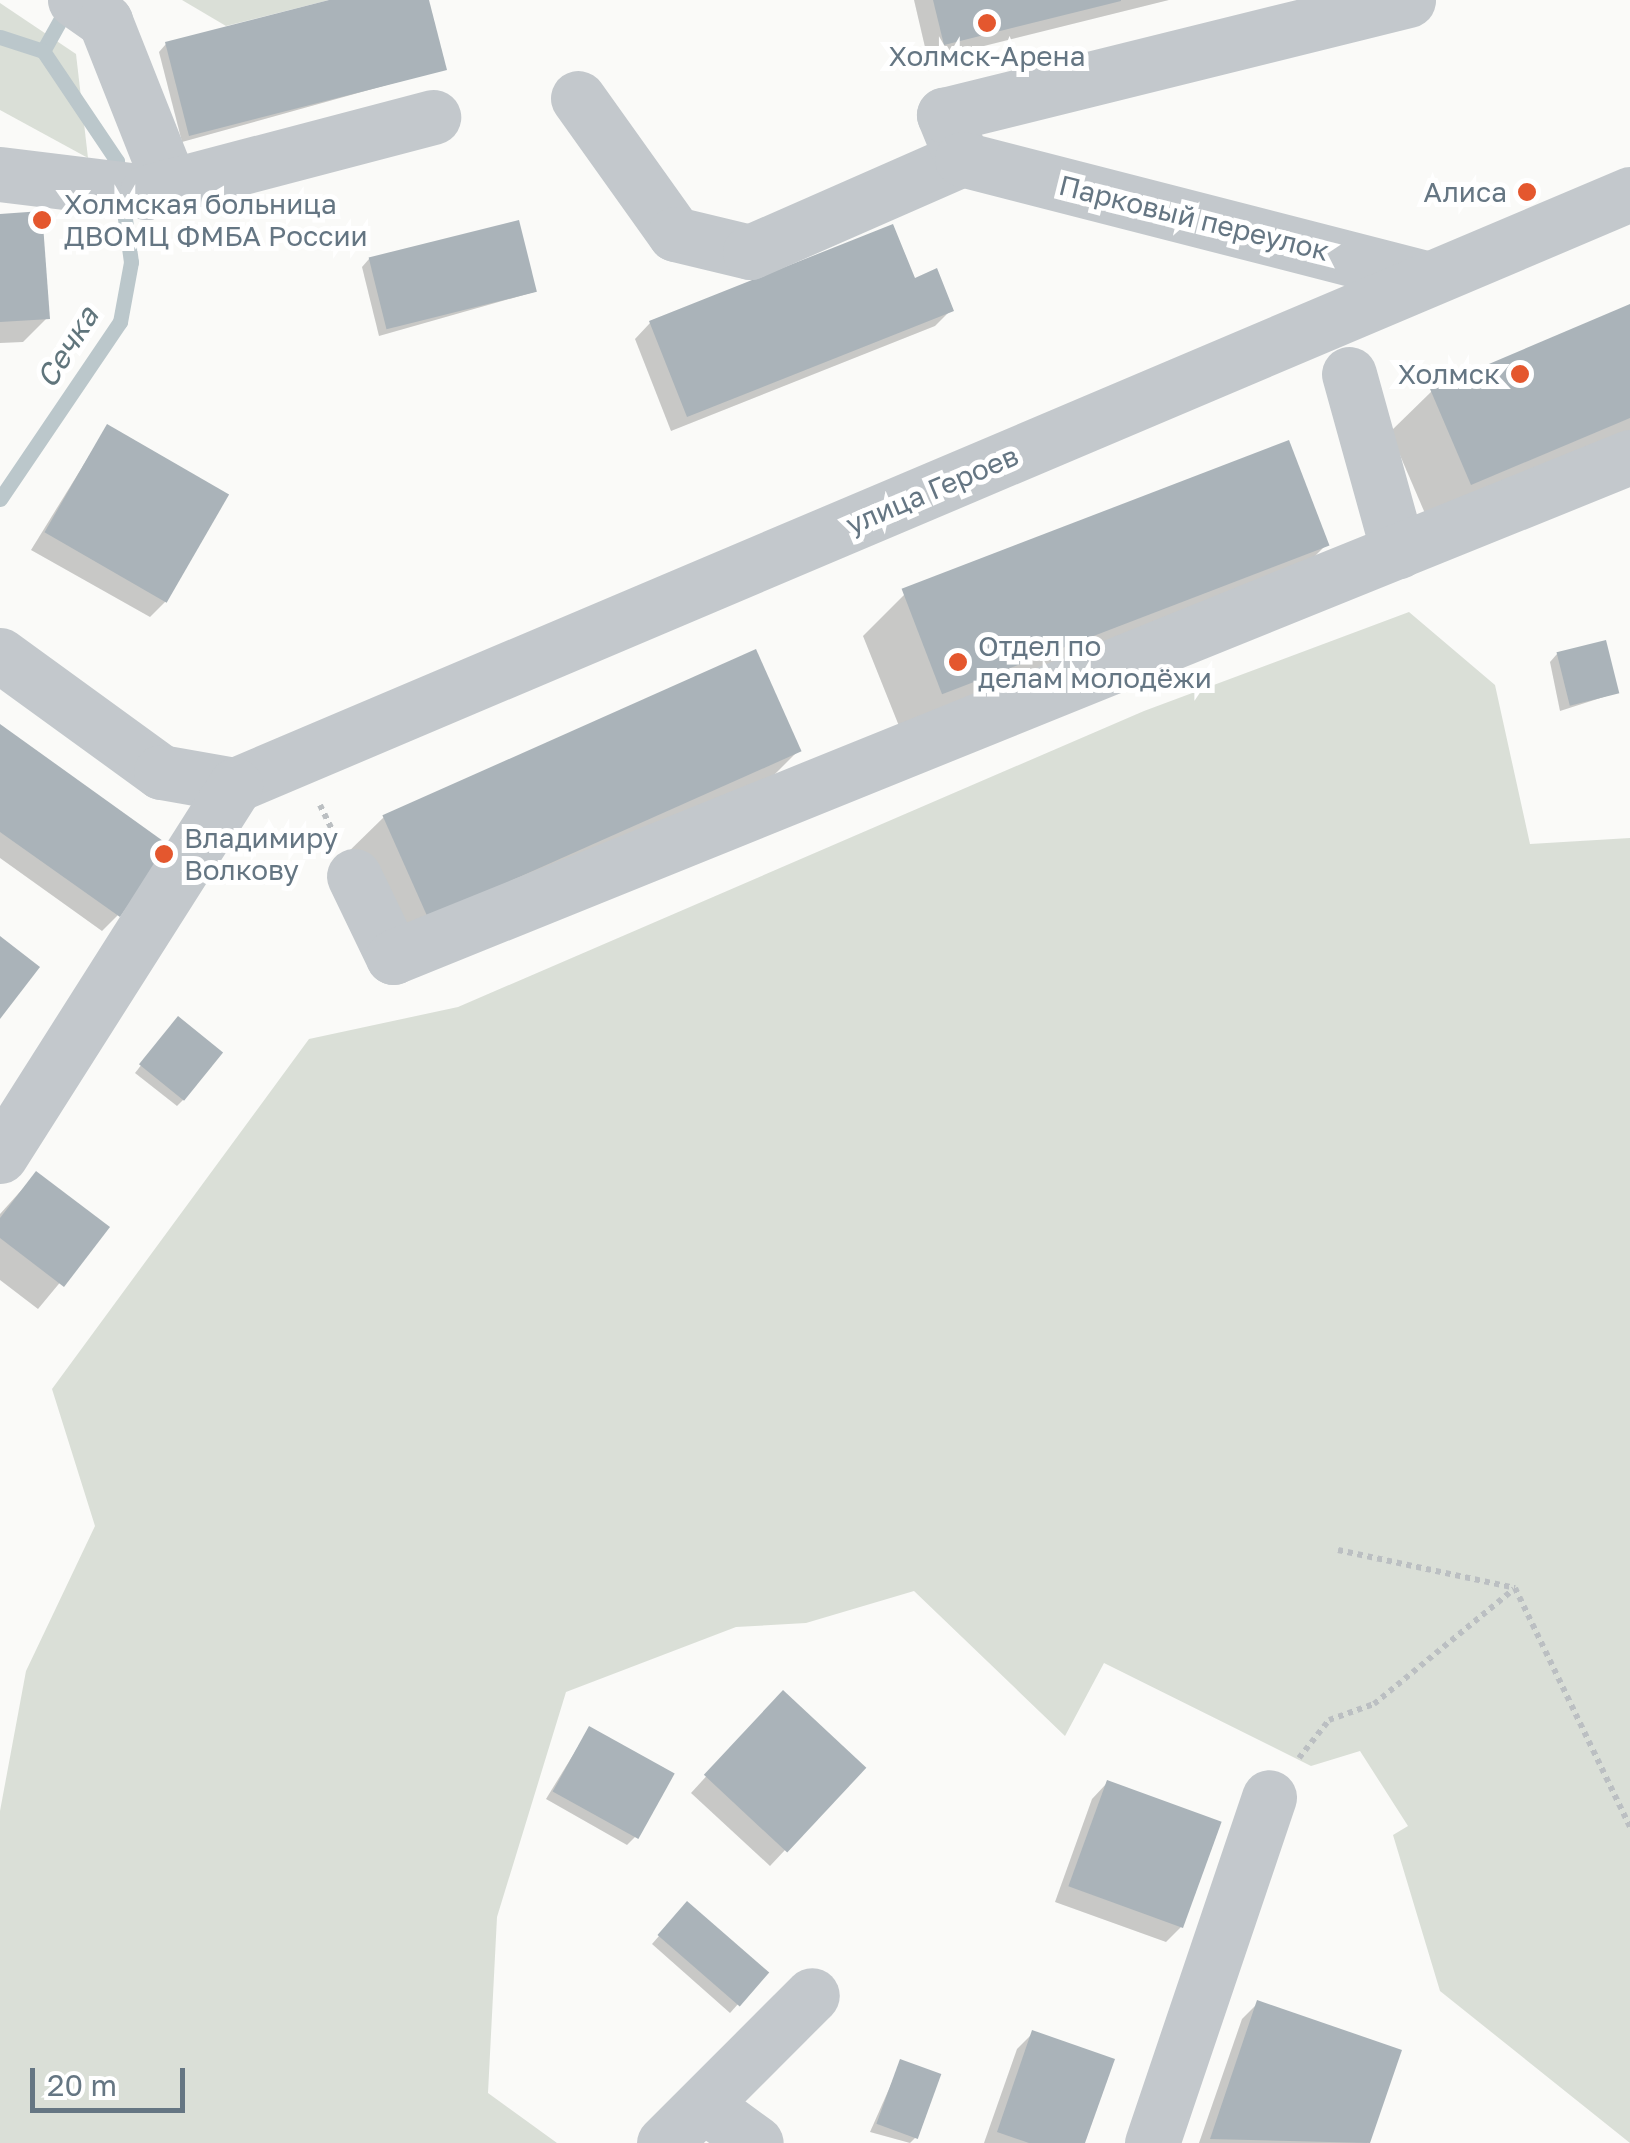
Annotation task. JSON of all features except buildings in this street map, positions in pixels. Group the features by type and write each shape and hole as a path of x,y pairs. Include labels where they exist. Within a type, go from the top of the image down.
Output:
{"street":[{"path":"578,98 675,234 750,252 962,158 944,115 1408,0"},
{"path":"90,11 159,190"},
{"path":"0,174 159,190 433,117"},
{"name":"Парковый переулок","path":"962,158 1426,278"},
{"name":"улица Героев","path":"235,786 300,762 1630,194"},
{"path":"1350,374 1398,550"},
{"path":"354,876 393,957 1630,458"},
{"path":"0,655 161,772 235,786 0,1156"},
{"path":"1152,2143 1269,1797"},
{"path":"664,2143 812,1994"},
{"path":"704,2105 756,2143"}],"path":[{"path":"300,762 354,876"},
{"path":"1338,1550 1515,1588"},
{"path":"1269,1797 1329,1720 1374,1704 1515,1588"},
{"path":"1515,1588 1630,1828"}],"shaded area":[{"path":"182,0 329,0 226,26"},
{"path":"0,3 76,54 88,158 0,110"},
{"path":"1409,612 1495,685 1530,844 1630,838 1630,2143 1440,1991 1393,1835 1408,1826 1360,1751 1311,1766 1104,1663 1065,1736 914,1591 806,1623 736,1627 566,1692 497,1917 488,2093 557,2143 0,2143 0,1811 26,1671 95,1526 52,1389 309,1039 458,1007 1144,711"}],"waterway":[{"path":"43,51 68,6"},
{"path":"0,37 43,51"},
{"name":"Сечка","path":"0,499 120,322 131,262 117,161 43,51"}],"place":[{"name":"Холмск-Арена","path":"987,23"},
{"name":"Алиса","path":"1527,192"},
{"name":"Холмская больница ДВОМЦ ФМБА России","path":"42,220"},
{"name":"Холмск","path":"1520,374"},
{"name":"Отдел по делам молодёжи","path":"958,662"},
{"name":"Владимиру Волкову","path":"164,854"}]}
